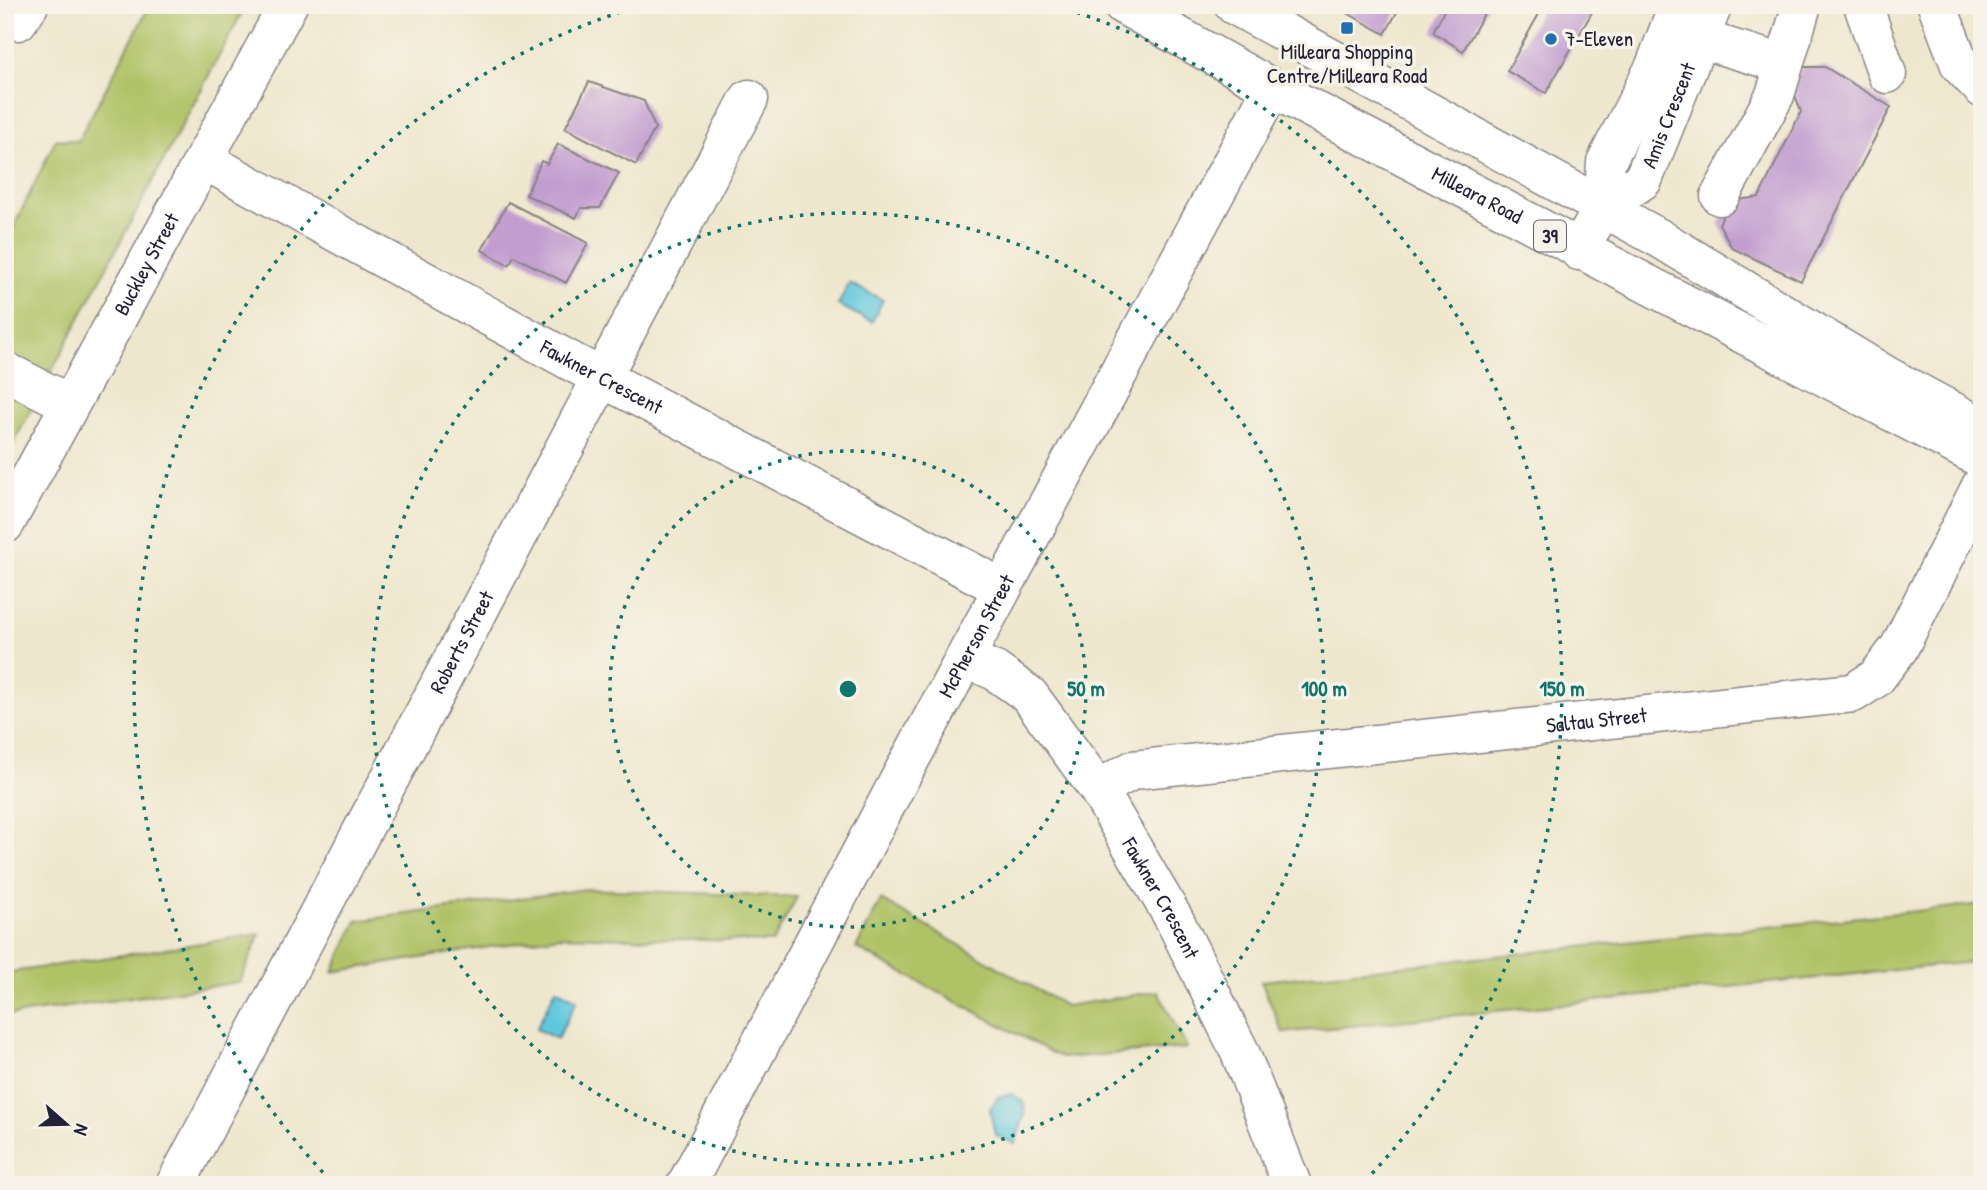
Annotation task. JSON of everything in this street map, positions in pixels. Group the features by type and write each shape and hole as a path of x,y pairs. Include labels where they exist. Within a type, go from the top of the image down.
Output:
{"street":[{"name":"Buckley Street","path":"5,524 288,5"},
{"name":"Milleara Road","path":"1122,5 1579,251 1982,459"},
{"name":"39","path":"1234,5 1603,207 1887,376 1982,426"},
{"name":"Amis Crescent","path":"1579,251 1603,207 1606,162 1655,66 1678,5"},
{"path":"1720,196 1775,95 1802,5"},
{"path":"1863,5 1887,74"},
{"path":"1937,5 1960,65 1982,88"},
{"name":"Amis Crescent","path":"1603,207 1643,180 1706,22"},
{"path":"1706,22 1784,64"},
{"name":"McPherson Street","path":"690,1184 1002,588 1272,88"},
{"name":"Roberts Street","path":"175,1185 749,99"},
{"name":"Fawkner Crescent","path":"204,160 601,377 1002,588"},
{"path":"5,371 70,404"},
{"name":"Saltau Street","path":"1098,789 1133,770 1853,693 1876,678 1899,648 1982,484"},
{"name":"Fawkner Crescent","path":"965,658 995,671 1029,695 1098,789 1192,956 1240,1052 1292,1185"}],"green space":[{"path":"150,5 246,5 5,459 5,245 56,139 78,141"},
{"path":"586,889 797,897 773,942 559,936 333,972 357,921"},
{"path":"881,900 1066,1006 1158,991 1187,1048 1062,1058 856,948"},
{"path":"1982,904 1982,961 1283,1033 1261,981"},
{"path":"260,934 240,982 5,1016 5,973"}],"water":[{"path":"849,283 883,300 872,322 838,305"},
{"path":"556,989 577,1000 557,1039 536,1029"},
{"path":"1011,1094 1024,1102 1025,1114 1015,1144 995,1135 990,1109 998,1097"}],"building":[{"path":"1333,5 1401,5 1385,34"},
{"path":"1447,5 1489,5 1463,51 1433,32"},
{"name":"7-Eleven","path":"1544,5 1595,7 1546,93 1507,71"},
{"path":"1802,67 1825,67 1891,107 1801,281 1732,248 1719,224 1730,201 1759,197 1801,112 1792,86"},
{"path":"589,82 644,101 655,128 636,165 565,128"},
{"path":"558,144 619,173 600,208 581,208 576,218 526,195 541,161 547,164"},
{"path":"508,202 588,243 566,283 514,256 509,265 482,250"}],"place":[{"name":"Milleara Shopping Centre/Milleara Road","path":"1347,28"},
{"name":"7-Eleven","path":"1551,39"}]}
